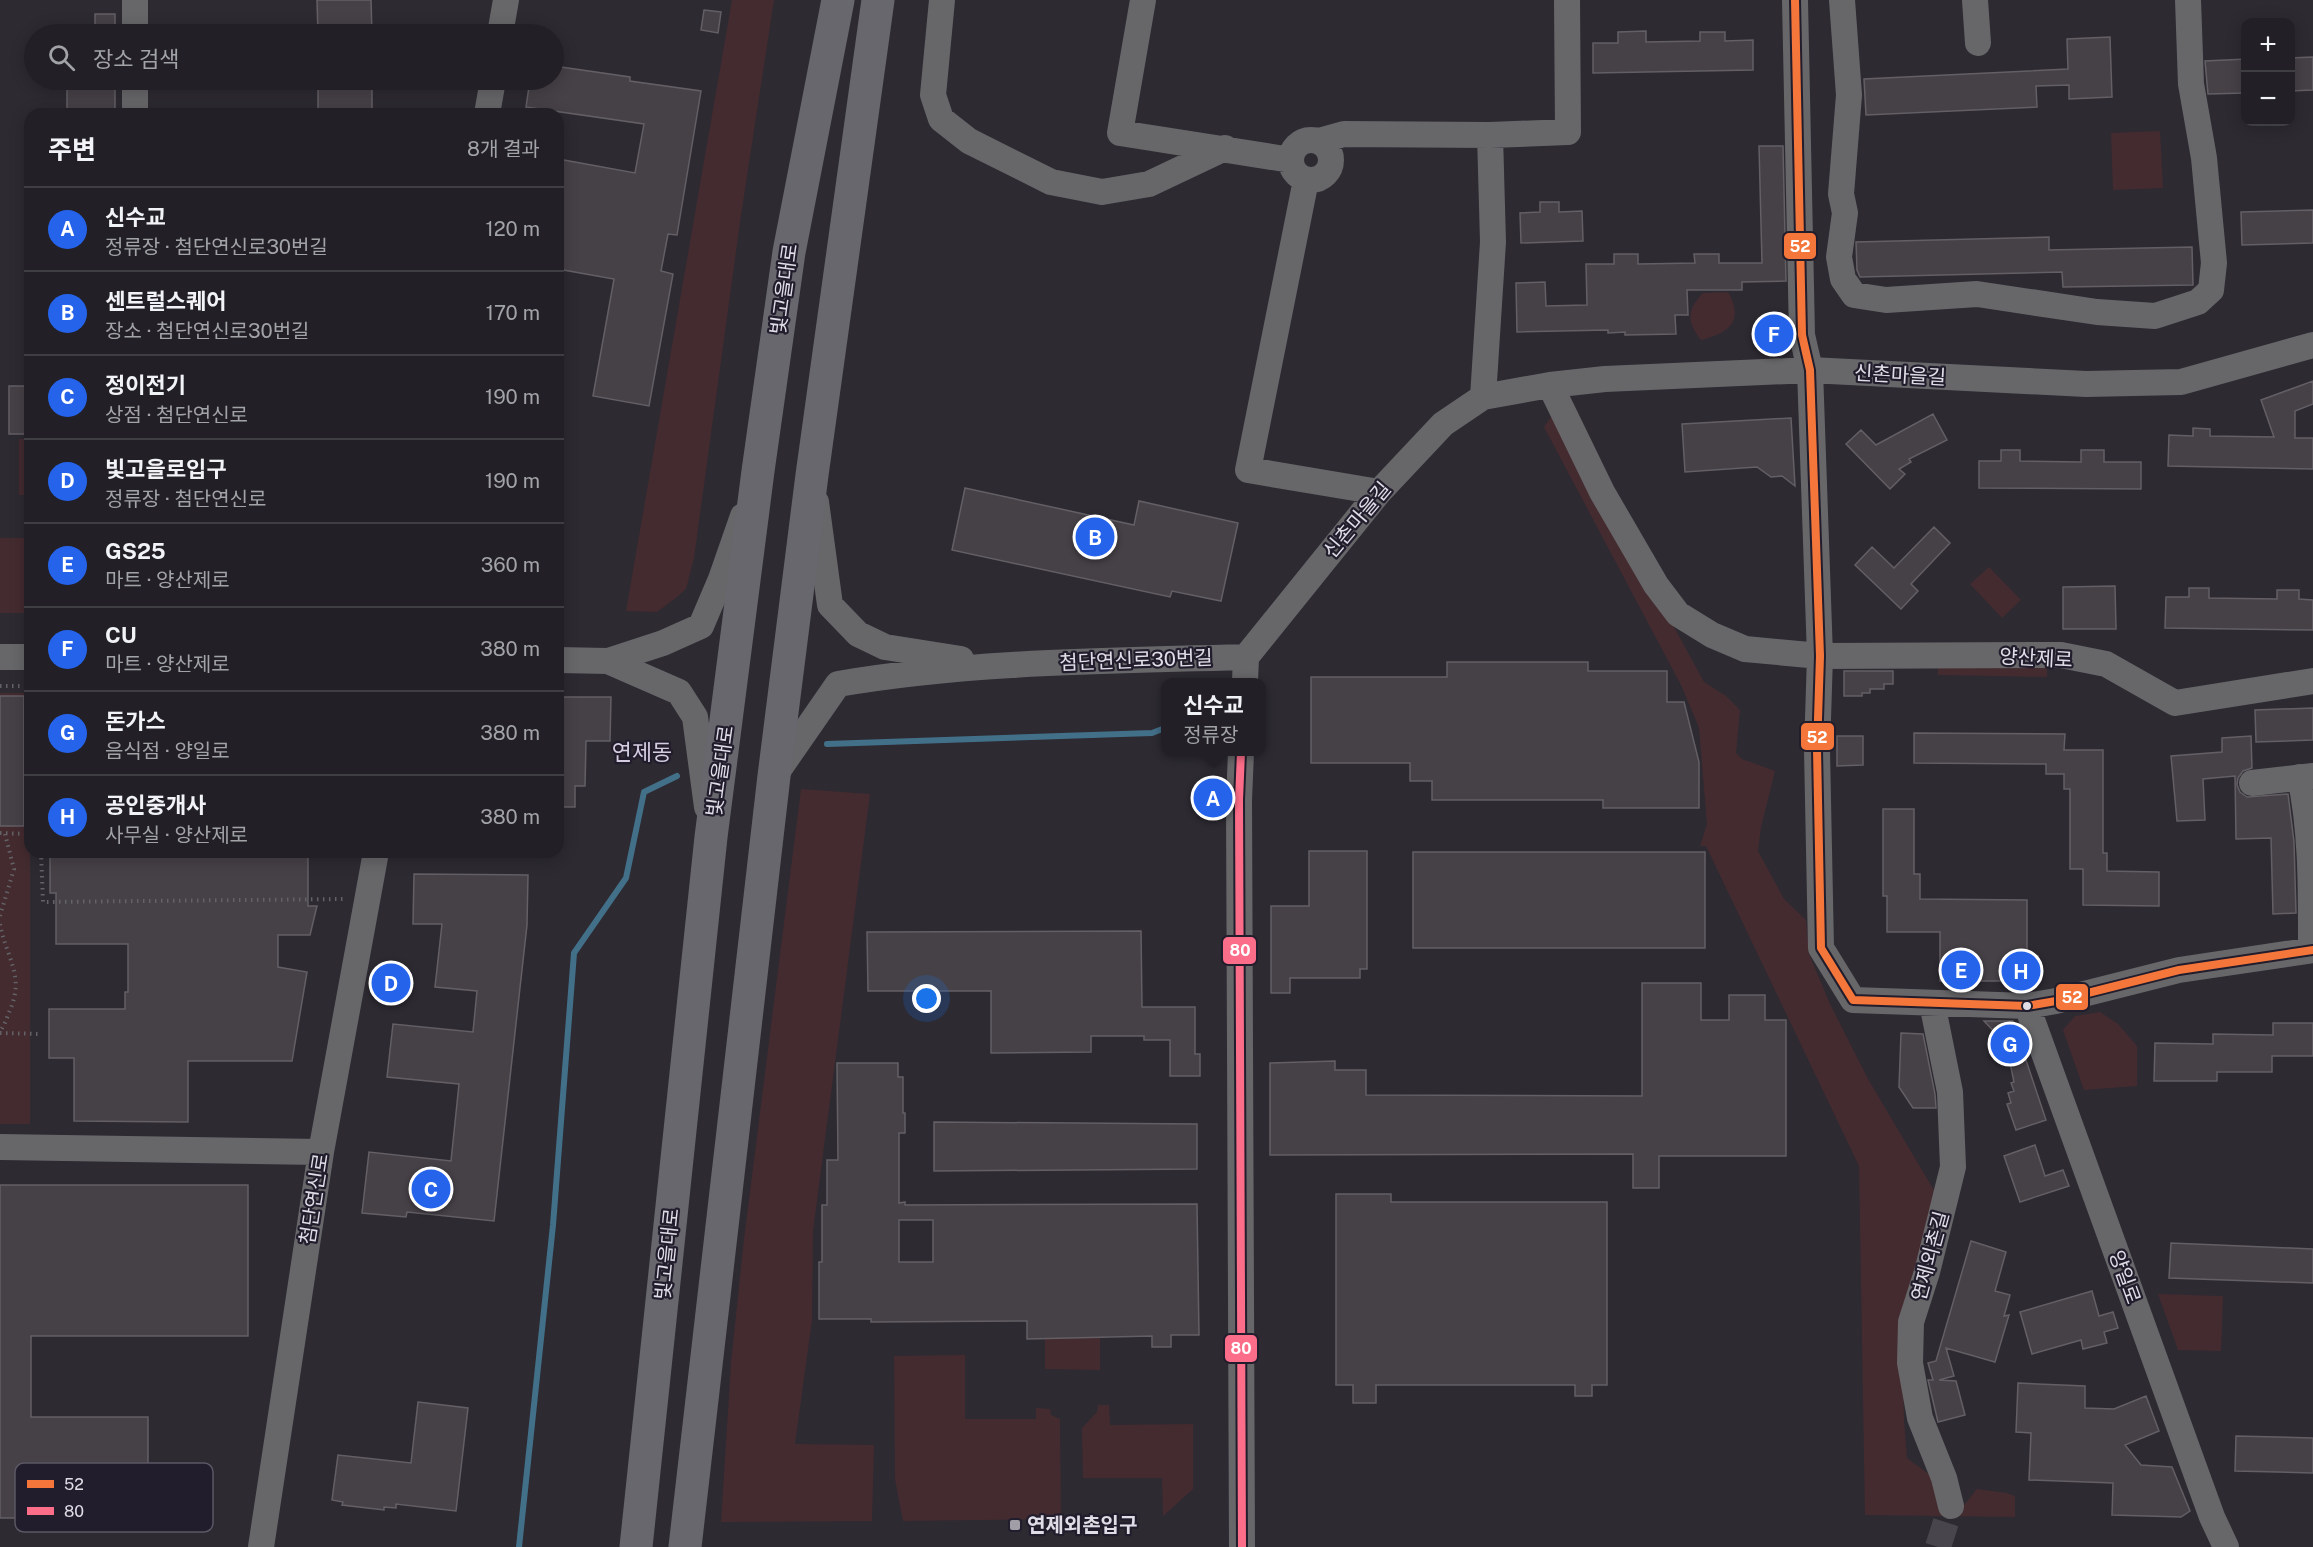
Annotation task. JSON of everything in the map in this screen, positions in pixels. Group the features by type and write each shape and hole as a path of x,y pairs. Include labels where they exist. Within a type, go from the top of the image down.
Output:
{"main road":[{"path":"789,252 822,0"},
{"name":"빛고을대로","path":"637,1535 711,837 789,252 838,0"},
{"path":"686,1535 774,776 878,0"},
{"path":"843,260 896,0"}],"street":[{"path":"135,0 135,24"},
{"path":"502,24 506,0"},
{"path":"942,0 933,95 941,119 969,141 1052,182 1102,192 1149,184 1225,148"},
{"path":"1143,0 1120,133 1225,148 1298,170 1319,179 1332,164 1330,150 1319,141"},
{"path":"1379,492 1248,470 1298,170 1292,154 1300,143 1319,141 1344,134 1490,135 1568,132 1567,0"},
{"path":"1795,0 1802,335 1810,370 1820,656 1817,750 1821,948 1853,1000 2027,1006 2056,1001 2179,970 2312,950 2310,859 2304,796 2306,776 2252,783"},
{"path":"1842,0 1849,95 1841,194 1845,213 1839,257 1843,279 1854,296 1886,300 1977,294 2097,312 2155,316 2198,302 2211,290 2214,263 2204,158 2191,84 2188,0"},
{"path":"1975,0 1978,43"},
{"path":"135,90 135,108"},
{"path":"488,108 491,90"},
{"path":"1484,397 1493,242 1490,135"},
{"name":"신촌마을길","path":"1246,657 1379,492 1443,424 1484,397 1550,385 1605,379 1810,370 2086,384 2181,382 2313,345"},
{"name":"양산제로","path":"1550,385 1602,492 1656,585 1678,614 1712,635 1745,649 1820,656 2061,655 2106,664 2175,703 2313,681"},
{"path":"564,660 609,661 663,643 701,626 721,579 759,471"},
{"path":"813,475 831,605 858,634 885,647 1000,664"},
{"path":"0,657 24,657"},
{"path":"1245,678 1246,657"},
{"name":"첨단연신로30번길","path":"1000,664 1246,657"},
{"path":"609,661 679,692 695,717 711,837"},
{"path":"774,776 838,684 888,676 1000,664"},
{"path":"1241,756 1239,1186 1243,1349 1242,1547"},
{"name":"첨단연신로","path":"261,1547 321,1152 375,858"},
{"name":"연제외촌길","path":"1932,1003 1950,1092 1953,1167 1927,1272 1911,1322 1910,1363 1920,1418 1944,1478 1952,1506"},
{"name":"양일로","path":"2027,1006 2208,1506 2226,1547"},
{"path":"0,1147 321,1152"}],"path":[{"path":"0,686 24,686"},
{"path":"0,916 14,869 3,833 24,834"},
{"path":"41,858 43,902 171,899 368,899"},
{"path":"0,924 16,970 17,992 0,1032 41,1034"}],"shaded area":[{"path":"732,0 774,0 740,222 694,558 686,589 677,597 657,612 626,611"},
{"path":"2160,131 2163,188 2113,190 2111,133"},
{"path":"1728,292 1735,311 1731,325 1719,334 1701,340 1691,321 1691,310 1703,293"},
{"path":"1551,417 1562,421 1704,682 1726,696 1740,710 1736,753 1742,759 1775,771 1761,827 1758,851 1784,899 1806,920 1809,954 1830,1004 1868,1079 1935,1192 1902,1336 1907,1458 1928,1473 1936,1483 1938,1508 1961,1509 1977,1489 2015,1496 2015,1517 1865,1515 1859,1166 1706,846 1700,846 1707,824 1699,728 1682,687 1544,427"},
{"path":"19,439 24,439 24,495 19,495"},
{"path":"0,538 24,538 24,613 0,613"},
{"path":"1989,567 2021,600 2002,618 1970,584"},
{"path":"1938,661 2047,664 2047,677 1938,675"},
{"path":"0,693 24,693 24,858 30,858 30,1124 0,1124"},
{"path":"801,789 870,794 813,1231 812,1320 795,1444 874,1445 872,1521 721,1522 731,1363 744,1239"},
{"path":"2100,1012 2118,1024 2137,1046 2137,1086 2084,1090 2063,1030 2075,1016"},
{"path":"2158,1294 2223,1296 2221,1351 2178,1350"},
{"path":"1045,1338 1100,1338 1100,1370 1045,1369"},
{"path":"965,1355 965,1419 1036,1419 1036,1408 1050,1409 1051,1415 1060,1419 1061,1519 903,1521 895,1479 894,1356"},
{"path":"1098,1405 1109,1405 1110,1425 1193,1424 1193,1489 1163,1516 1162,1478 1083,1478 1082,1428 1097,1412"}],"building":[{"path":"317,0 371,0 372,24 318,24"},
{"path":"704,10 721,12 718,33 701,30"},
{"path":"95,14 115,14 115,24 95,24"},
{"path":"1646,31 1646,42 1700,41 1700,32 1725,32 1725,41 1753,40 1753,70 1593,73 1593,43 1618,43 1618,32"},
{"path":"2110,37 2112,97 2069,99 2069,85 2036,86 2037,107 1866,115 1864,79 2068,69 2067,39"},
{"path":"2313,57 2313,90 2295,91 2295,58"},
{"path":"2241,59 2241,93 2208,94 2205,61"},
{"path":"564,67 630,77 630,81 701,91 677,235 668,234 661,271 673,274 649,406 593,396 614,279 564,270 564,160 635,173 644,124 564,112 564,108 526,107 529,90 564,90"},
{"path":"67,90 115,90 115,108 67,108"},
{"path":"318,90 372,90 372,108 318,108"},
{"path":"1759,146 1783,146 1786,281 1742,282 1742,290 1687,290 1688,315 1675,315 1676,334 1625,335 1625,332 1608,333 1608,330 1517,332 1516,283 1545,282 1546,306 1587,305 1586,264 1614,264 1614,254 1638,254 1638,264 1695,263 1694,254 1719,254 1719,263 1762,263"},
{"path":"1540,202 1559,202 1559,212 1582,211 1583,241 1521,243 1520,213 1540,212"},
{"path":"2313,210 2313,243 2242,245 2241,212"},
{"path":"2049,237 2049,250 2192,247 2193,285 2063,287 2062,272 1860,277 1857,270 1856,242"},
{"path":"1787,322 1787,339 1761,344 1760,330 1774,323"},
{"path":"2313,381 2313,404 2295,411 2295,438 2313,438 2313,469 2168,466 2169,435 2193,436 2193,428 2210,429 2210,436 2274,437 2261,400"},
{"path":"9,386 24,386 24,434 9,434"},
{"path":"1933,414 1947,440 1909,459 1911,462 1899,469 1905,474 1890,489 1846,444 1861,430 1876,445"},
{"path":"1791,418 1795,486 1782,476 1771,477 1757,467 1685,472 1682,424"},
{"path":"2001,450 2020,450 2020,461 2081,462 2081,450 2104,450 2104,462 2141,462 2141,489 1979,488 1979,461 2001,461"},
{"path":"965,488 1134,525 1139,501 1238,523 1221,601 1172,591 1170,597 952,550"},
{"path":"1934,527 1950,543 1911,584 1918,591 1901,609 1855,565 1872,547 1894,568"},
{"path":"2115,586 2116,629 2063,629 2063,587"},
{"path":"2189,588 2209,588 2209,598 2277,599 2277,590 2299,590 2299,599 2313,600 2313,630 2165,628 2166,597 2189,597"},
{"path":"1447,662 1588,662 1588,671 1667,671 1667,702 1684,702 1699,762 1699,808 1603,808 1603,800 1432,800 1432,781 1410,781 1410,763 1311,763 1311,677 1447,677"},
{"path":"1844,671 1893,671 1893,684 1884,684 1884,689 1870,689 1870,693 1862,693 1862,696 1844,696"},
{"path":"0,696 24,696 24,826 0,826"},
{"path":"564,697 611,697 610,741 586,741 585,786 575,786 575,807 564,807"},
{"path":"2313,708 2313,740 2256,742 2255,710"},
{"path":"1914,733 2065,734 2064,750 2103,750 2103,853 2107,853 2107,871 2159,872 2159,906 2083,905 2083,869 2070,869 2070,789 2064,789 2064,774 2046,774 2046,764 1914,763"},
{"path":"1837,736 1863,736 1863,765 1837,766"},
{"path":"2251,736 2252,768 2243,771 2238,778 2237,785 2240,792 2247,797 2288,794 2294,842 2296,913 2273,914 2271,838 2236,839 2235,776 2203,779 2205,820 2177,821 2171,756 2222,752 2222,738"},
{"path":"1883,809 1914,809 1914,874 1920,874 1920,899 2027,900 2027,956 2038,956 2038,981 1940,981 1940,932 1887,932 1887,896 1883,896"},
{"path":"1309,851 1367,851 1367,969 1360,969 1360,978 1290,978 1290,993 1271,993 1271,906 1309,906"},
{"path":"1413,852 1705,852 1705,948 1413,948"},
{"path":"50,858 308,858 308,906 317,906 310,935 278,935 278,967 307,972 292,1061 188,1061 188,1122 74,1121 74,1058 49,1058 49,1009 125,1009 125,992 128,992 128,944 56,944 56,893 50,893"},
{"path":"414,874 528,875 527,925 494,1221 407,1212 406,1217 362,1213 369,1152 451,1161 459,1084 387,1077 393,1024 473,1032 477,991 435,987 442,924 413,924"},
{"path":"1141,931 1142,1007 1195,1007 1195,1054 1200,1054 1200,1076 1170,1076 1170,1040 1144,1040 1144,1036 1091,1036 1091,1052 991,1053 991,991 868,991 867,932"},
{"path":"1642,983 1701,983 1701,1020 1729,1020 1729,995 1765,995 1765,1020 1786,1020 1786,1156 1659,1156 1659,1188 1633,1188 1633,1154 1270,1155 1270,1063 1335,1061 1335,1070 1366,1070 1366,1095 1642,1096"},
{"path":"1984,1021 2013,1021 2046,1120 2016,1130 2007,1104 2011,1103 2008,1093 2014,1091 2011,1083 2014,1082 2006,1044"},
{"path":"2273,1023 2313,1023 2313,1056 2272,1056 2272,1072 2217,1072 2217,1081 2154,1081 2155,1043 2213,1044 2213,1034 2273,1035"},
{"path":"1901,1033 1923,1034 1936,1108 1913,1108 1899,1087"},
{"path":"837,1063 898,1063 898,1077 903,1077 903,1113 905,1113 905,1133 899,1133 899,1203 905,1202 905,1205 1197,1204 1199,1335 1171,1335 1171,1347 1152,1347 1152,1336 1027,1339 1027,1321 871,1322 871,1319 819,1319 819,1262 822,1262 822,1205 827,1205 827,1160 838,1160","holes":["899,1220 933,1220 933,1262 899,1262"]},
{"path":"934,1122 1197,1124 1197,1169 934,1171"},
{"path":"2035,1145 2045,1176 2063,1170 2069,1186 2020,1202 2004,1156"},
{"path":"0,1185 248,1185 248,1336 31,1336 31,1417 148,1417 148,1463 15,1463 15,1518 0,1518"},
{"path":"1336,1194 1391,1194 1391,1202 1607,1202 1607,1385 1592,1385 1592,1396 1575,1396 1575,1385 1376,1385 1376,1403 1353,1403 1353,1385 1336,1385"},
{"path":"1971,1241 2006,1252 1995,1291 2010,1295 2004,1316 2009,1315 1995,1362 1946,1348 1954,1376 1939,1380 1956,1381 1965,1415 1938,1422 1928,1380 1933,1380 1928,1363 1936,1361"},
{"path":"2171,1243 2313,1249 2313,1283 2169,1278"},
{"path":"2092,1291 2099,1316 2113,1312 2118,1328 2104,1332 2107,1343 2083,1349 2081,1340 2032,1354 2020,1312"},
{"path":"2018,1383 2085,1386 2085,1408 2114,1409 2146,1396 2159,1431 2125,1445 2141,1465 2172,1467 2190,1511 2181,1517 2112,1515 2113,1483 2029,1480 2031,1433 2016,1432"},
{"path":"418,1402 468,1408 456,1511 396,1504 396,1508 384,1507 384,1510 342,1505 343,1502 332,1500 338,1455 411,1463"},
{"path":"2236,1436 2313,1438 2313,1473 2235,1471"}],"waterway":[{"path":"827,744 1152,733 1161,730"},
{"path":"519,1547 553,1225 574,953 626,878 644,792 677,776"}],"tunnel":[{"path":"1938,1547 1951,1506"}],"transit line":[{"name":"52","path":"1795,0 1802,335 1810,370 1820,656 1817,750 1821,948 1853,1000 2027,1006 2056,1001 2179,970 2313,950"},
{"name":"80","path":"1241,756 1239,800 1242,1547"}],"place":[{"name":"CU","path":"1774,334"},
{"name":"센트럴스퀘어","path":"1095,537"},
{"name":"신수교","path":"1213,798"},
{"name":"GS25","path":"1961,970"},
{"name":"공인중개사","path":"2021,971"},
{"name":"빛고을로입구","path":"391,983"},
{"name":"돈가스","path":"2010,1044"},
{"name":"정이전기","path":"431,1189"},
{"name":"연제외촌입구","path":"1015,1525"}],"district":[{"name":"연제동","path":"642,752"}]}
